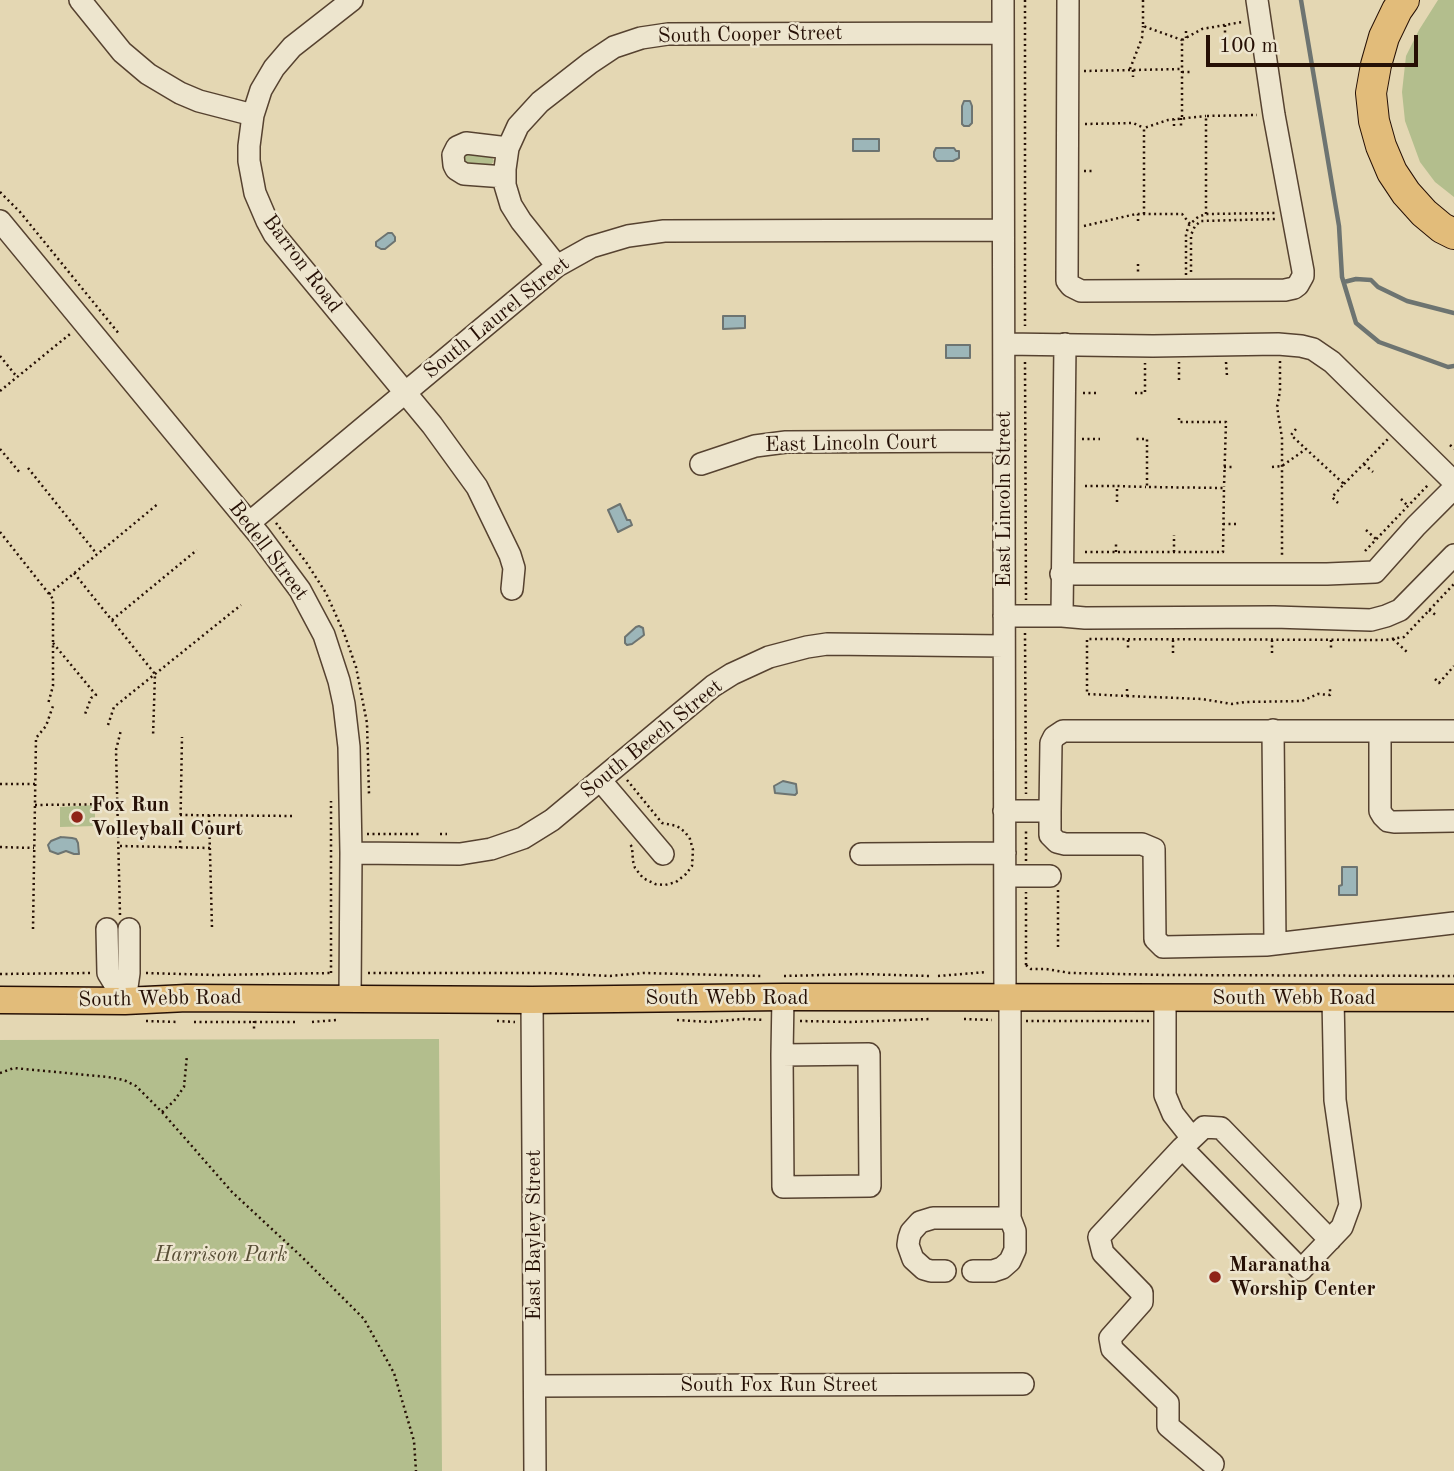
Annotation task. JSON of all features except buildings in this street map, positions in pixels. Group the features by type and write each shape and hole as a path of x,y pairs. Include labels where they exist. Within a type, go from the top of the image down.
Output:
{"highway":[{"path":"1404,0 1384,37 1376,65 1371,93 1374,121 1392,172 1406,193 1424,213 1454,234"},
{"path":"1423,0 1405,27 1394,51 1386,103 1390,131 1410,176 1426,195 1454,219"}],"main road":[{"name":"South Webb Road","path":"0,1000 784,998 1008,1009 1160,1009 1333,998 1454,998"}],"street":[{"path":"80,0 122,52 148,74 180,93 200,101 253,115"},
{"name":"Barron Road","path":"352,0 283,57 261,90 253,115 250,138 249,162 255,192 274,234 432,425 477,487 510,555 514,568 512,589"},
{"name":"East Lincoln Street","path":"973,1271 998,1270 1010,1261 1015,1250 1015,1231 1010,1218 1004,876 1003,0"},
{"path":"1068,0 1068,281 1076,289 1086,291 1285,290 1294,288 1301,280 1303,271 1258,10"},
{"name":"South Cooper Street","path":"557,266 516,214 505,177 508,148 525,117 556,88 601,54 641,38 668,34 1003,33"},
{"path":"505,177 464,174 454,165 453,155 457,147 466,143 508,148"},
{"name":"Bedell Street","path":"0,221 249,523 300,590 318,624 332,657 347,726 351,853 350,998"},
{"name":"South Laurel Street","path":"249,523 557,266 610,241 660,232 1003,230"},
{"path":"1004,344 1301,346 1323,355 1454,482"},
{"path":"1062,616 1065,344"},
{"name":"East Lincoln Court","path":"701,464 755,446 786,442 1004,441"},
{"path":"1061,574 1375,572 1454,488"},
{"path":"1004,616 1371,620 1399,610 1454,555"},
{"name":"South Beech Street","path":"351,853 452,855 492,849 515,841 538,830 601,781 713,686 769,657 827,644 1004,646"},
{"path":"1273,730 1275,944"},
{"path":"1454,731 1063,731 1054,737 1051,743 1050,811 1050,835 1057,842 1142,844 1154,849 1155,939 1163,947 1275,944 1454,923"},
{"path":"1380,731 1382,816 1394,822 1454,821"},
{"path":"601,781 663,854"},
{"path":"1004,811 1050,811"},
{"path":"861,854 1004,853"},
{"path":"1004,876 1054,880"},
{"path":"119,924 108,973 125,1001"},
{"path":"782,1055 869,1054 870,1186 783,1187 782,1055 784,998"},
{"path":"1160,1009 1165,1096 1187,1143 1301,1270 1342,1227 1350,1205 1335,1100 1333,998"},
{"name":"East Bayley Street","path":"532,1000 536,1471"},
{"path":"1213,1464 1168,1426 1168,1404 1112,1349 1110,1338 1142,1301 1142,1293 1102,1253 1099,1237 1204,1127 1221,1128 1331,1240"},
{"path":"945,1271 924,1269 913,1259 908,1245 909,1238 920,1222 933,1218 1010,1218"},
{"name":"South Fox Run Street","path":"535,1386 1023,1384"}],"path":[{"path":"1025,0 1025,335"},
{"path":"1132,77 1131,70 1142,38 1143,0"},
{"path":"1137,27 1143,26 1184,39 1202,29 1225,25 1258,10"},
{"path":"1225,25 1225,34"},
{"path":"1181,128 1186,30"},
{"path":"1068,72 1103,68 1192,72"},
{"path":"1229,115 1229,121"},
{"path":"1068,124 1133,122 1144,128 1182,118 1274,115"},
{"path":"1206,116 1206,214"},
{"path":"1174,119 1174,126"},
{"path":"1144,128 1144,214"},
{"path":"1144,167 1149,168"},
{"path":"0,192 20,212 120,335"},
{"path":"1230,207 1230,214"},
{"path":"1068,226 1089,226 1138,214 1182,214 1190,224"},
{"path":"1138,214 1138,221"},
{"path":"1188,290 1186,234 1190,224 1198,217 1206,214 1293,215"},
{"path":"1188,290 1191,235 1201,221 1240,221 1293,215"},
{"path":"0,391 70,334"},
{"path":"1280,344 1280,391 1277,407 1282,438 1282,574"},
{"path":"1135,393 1145,393 1145,346"},
{"path":"1025,352 1026,607"},
{"path":"0,356 17,377"},
{"path":"1085,552 1223,552 1226,415"},
{"path":"1179,418 1179,422 1226,422"},
{"path":"1338,503 1332,497 1399,428"},
{"path":"1296,429 1291,435 1344,484"},
{"path":"1134,439 1147,439 1147,487"},
{"path":"1450,445 1454,449"},
{"path":"0,449 21,474"},
{"path":"1272,467 1282,466 1306,449"},
{"path":"1364,464 1373,472"},
{"path":"1224,467 1233,467"},
{"path":"28,468 97,554"},
{"path":"1085,485 1224,488"},
{"path":"1365,551 1428,485"},
{"path":"1117,486 1117,502"},
{"path":"1174,496 1175,487"},
{"path":"1401,499 1408,506"},
{"path":"49,594 159,503"},
{"path":"1223,524 1236,524"},
{"path":"1366,530 1376,539"},
{"path":"0,532 53,599 53,686 48,704"},
{"path":"1174,535 1174,552"},
{"path":"1116,541 1116,552"},
{"path":"112,620 197,550"},
{"path":"74,573 155,674 153,737"},
{"path":"108,726 114,707 241,605"},
{"path":"1429,610 1437,616"},
{"path":"1025,626 1026,803"},
{"path":"1087,639 1087,694 1173,697 1232,704 1302,701 1318,694 1330,695 1330,689"},
{"path":"1128,639 1128,650"},
{"path":"1393,639 1407,652"},
{"path":"1173,640 1173,653"},
{"path":"1272,640 1272,656"},
{"path":"1331,640 1331,650"},
{"path":"53,643 96,695 91,698 84,717"},
{"path":"1435,679 1439,683 1454,666"},
{"path":"1127,689 1127,696"},
{"path":"1173,692 1173,697"},
{"path":"1272,695 1272,702"},
{"path":"33,929 36,738 46,726 53,706"},
{"path":"119,924 120,846 116,750 121,730"},
{"path":"180,848 182,737"},
{"path":"0,783 36,784"},
{"path":"136,973 333,973 331,792"},
{"path":"35,805 118,804"},
{"path":"180,815 293,816"},
{"path":"209,815 212,928"},
{"path":"1026,818 1026,868"},
{"path":"362,835 419,834"},
{"path":"440,834 447,834"},
{"path":"120,846 210,848"},
{"path":"0,847 34,848"},
{"path":"1054,880 1058,947"},
{"path":"1026,885 1025,967 1030,971 1046,969 1070,973 1167,975 1454,976"},
{"path":"0,974 96,972"},
{"path":"365,973 765,976"},
{"path":"784,998 816,974 936,976 984,973"},
{"path":"784,998 851,1022 938,1018"},
{"path":"959,1019 1008,1009 1160,1009"},
{"path":"253,1014 254,1032"},
{"path":"194,1022 295,1022"},
{"path":"162,1112 184,1087 187,1055"},
{"path":"0,1073 13,1068 108,1077 136,1086 232,1192 302,1256 364,1319 394,1373 414,1441 416,1471"}],"green space":[{"path":"1438,0 1454,0 1454,197 1435,182 1420,162 1405,121 1402,92 1406,56"},
{"path":"467,153 491,156 494,161 490,166 466,164 462,156"},
{"name":"Fox Run Volleyball Court","path":"95,805 95,826 60,827 60,807"},
{"name":"Harrison Park","path":"439,1039 442,1471 0,1471 0,1040"}],"water":[{"path":"964,101 970,101 972,106 972,123 969,126 962,124"},
{"path":"853,139 879,139 879,151 853,151"},
{"path":"936,148 954,148 959,151 959,158 953,161 937,161 934,157"},
{"path":"392,233 395,241 385,249 376,246 376,242"},
{"path":"723,316 745,316 745,328 723,329"},
{"path":"946,345 970,345 970,358 946,358"},
{"path":"620,504 632,525 618,532 608,510"},
{"path":"639,626 643,628 644,635 627,645 625,637"},
{"path":"783,781 796,784 795,795 775,793 774,786"},
{"path":"61,837 76,839 79,854 66,851 58,854 50,851 48,845 51,841"},
{"path":"1342,867 1357,867 1357,895 1339,895"}],"waterway":[{"path":"1301,0 1339,226 1342,277 1356,323 1379,342 1448,367 1454,366"},
{"path":"1344,282 1356,279 1371,280 1378,287 1407,301 1454,313"}],"place":[{"name":"Fox Run Volleyball Court","path":"77,817"},
{"name":"Maranatha Worship Center","path":"1215,1277"}]}
